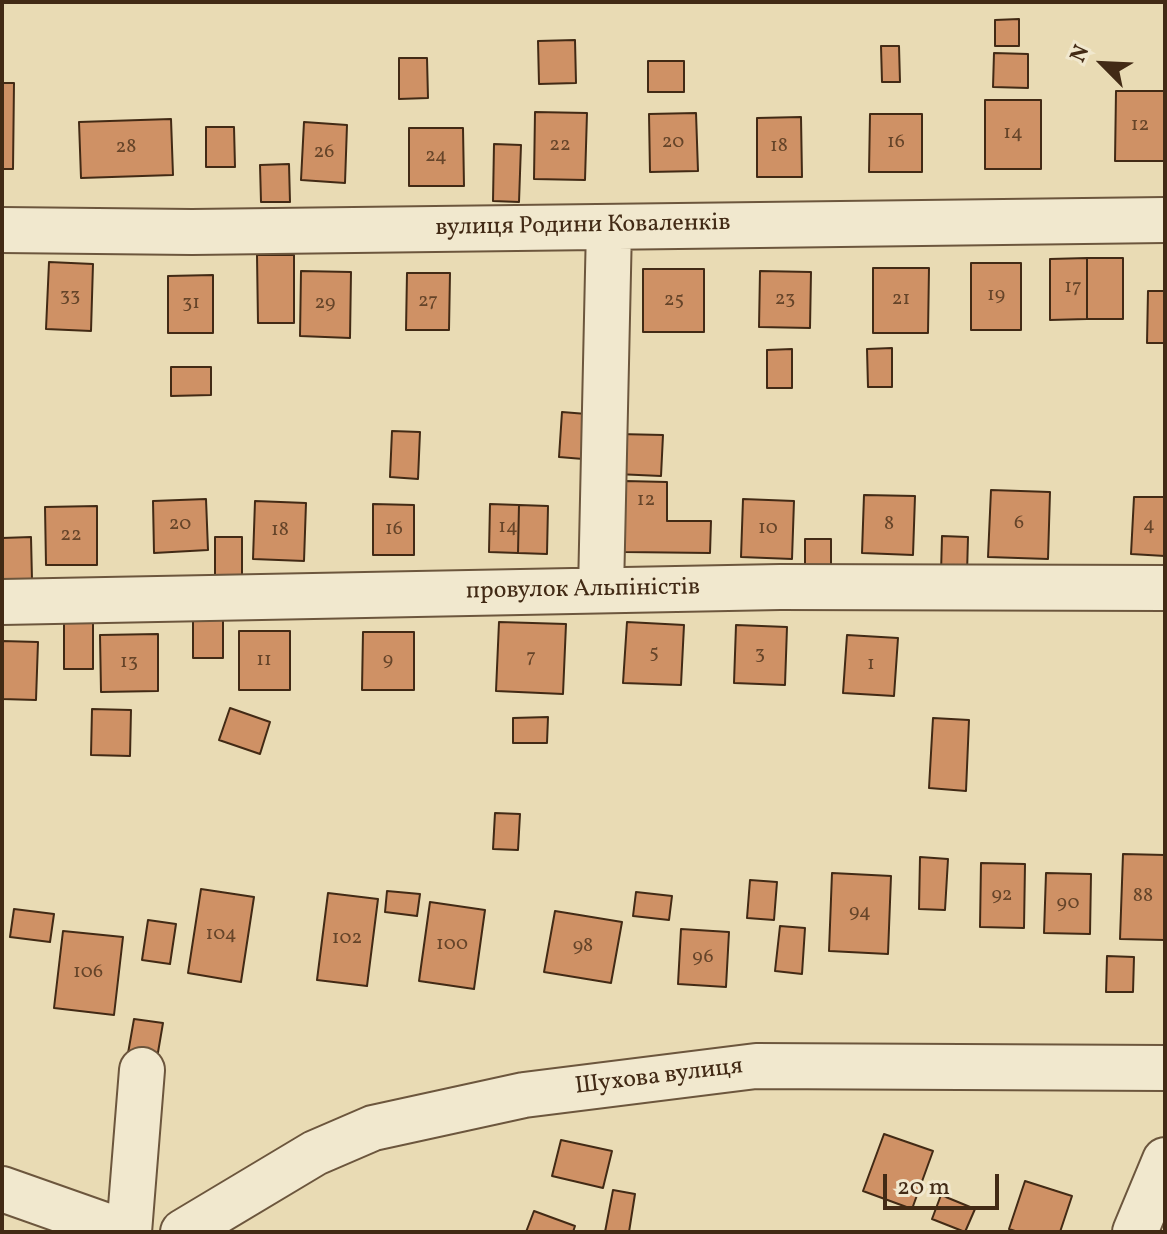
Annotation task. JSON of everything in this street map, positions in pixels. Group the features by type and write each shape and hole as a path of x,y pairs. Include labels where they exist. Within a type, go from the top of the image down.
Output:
{"street":[{"name":"вулиця Родини Коваленків","path":"2,230 192,232 1165,220"},
{"path":"601,590 609,227"},
{"name":"провулок Альпіністів","path":"2,602 780,587 1165,588"},
{"name":"Шухова вулиця","path":"207,1228 315,1153 373,1128 524,1095 756,1066 1165,1068"},
{"path":"2,1189 127,1232 142,1070"},
{"path":"1135,1232 1165,1160"}],"building":[{"path":"1019,19 1019,46 995,46 995,20"},
{"path":"575,40 576,83 539,84 538,41"},
{"path":"881,46 899,46 900,82 882,82"},
{"path":"994,53 1028,54 1028,88 993,87"},
{"path":"399,58 427,58 428,98 399,99"},
{"path":"648,61 684,61 684,92 648,92"},
{"path":"2,83 14,83 13,169 2,169"},
{"path":"1116,91 1164,91 1165,161 1115,161"},
{"path":"985,100 1041,100 1041,169 985,169"},
{"path":"535,112 587,113 585,180 534,179"},
{"path":"696,113 698,171 650,172 649,114"},
{"path":"870,114 922,114 922,172 869,172"},
{"path":"801,117 802,177 757,177 757,118"},
{"path":"171,119 173,175 81,178 79,122"},
{"path":"304,122 347,125 345,183 301,180"},
{"path":"206,127 234,127 235,167 206,167"},
{"path":"409,128 463,128 464,186 409,186"},
{"path":"494,144 521,145 519,202 493,201"},
{"path":"289,164 290,202 261,202 260,165"},
{"path":"257,255 294,255 294,323 258,323"},
{"path":"1087,258 1087,319 1050,320 1050,259"},
{"path":"1087,258 1123,258 1123,319 1087,319"},
{"path":"49,262 93,264 91,331 46,329"},
{"path":"971,263 1021,263 1021,330 971,330"},
{"path":"873,268 929,268 928,333 873,333"},
{"path":"643,269 704,269 704,332 643,332"},
{"path":"301,271 351,272 350,338 300,336"},
{"path":"760,271 811,272 810,328 759,327"},
{"path":"407,273 450,273 449,330 406,330"},
{"path":"213,275 213,333 168,333 168,276"},
{"path":"1148,291 1165,291 1165,343 1147,343"},
{"path":"892,348 892,387 868,387 867,349"},
{"path":"792,349 792,388 767,388 767,350"},
{"path":"171,367 211,367 211,395 171,396"},
{"path":"562,412 599,415 595,460 559,457"},
{"path":"392,431 420,432 418,479 390,477"},
{"path":"618,434 663,435 661,476 616,474"},
{"path":"625,481 667,482 667,521 711,521 710,553 624,552"},
{"path":"991,490 1050,492 1048,559 988,557"},
{"path":"864,495 915,496 913,555 862,553"},
{"path":"1134,497 1165,497 1165,556 1131,554"},
{"path":"206,499 208,550 154,553 153,501"},
{"path":"743,499 794,501 792,559 741,557"},
{"path":"255,501 306,503 304,561 253,559"},
{"path":"373,504 414,505 414,555 373,555"},
{"path":"490,504 519,505 518,553 489,552"},
{"path":"519,505 548,506 547,554 518,553"},
{"path":"97,506 97,565 46,565 45,507"},
{"path":"942,536 968,537 967,574 941,573"},
{"path":"31,537 32,580 2,581 2,538"},
{"path":"215,537 242,537 242,575 215,575"},
{"path":"805,539 831,539 831,575 805,574"},
{"path":"193,618 223,618 223,658 193,658"},
{"path":"64,620 93,620 93,669 64,669"},
{"path":"499,622 566,624 563,694 496,691"},
{"path":"627,622 684,625 681,685 623,683"},
{"path":"736,625 787,627 785,685 734,683"},
{"path":"239,631 290,631 290,690 239,690"},
{"path":"363,632 414,632 414,690 362,690"},
{"path":"158,634 158,691 101,692 100,635"},
{"path":"847,635 898,638 894,696 843,693"},
{"path":"2,641 38,642 36,700 2,699"},
{"path":"230,708 270,722 260,754 219,740"},
{"path":"92,709 131,710 130,756 91,755"},
{"path":"548,717 547,743 513,743 513,718"},
{"path":"933,718 969,720 966,791 929,788"},
{"path":"495,813 520,814 518,850 493,849"},
{"path":"1123,854 1165,855 1165,940 1120,939"},
{"path":"920,857 948,859 945,910 919,909"},
{"path":"981,863 1025,864 1024,928 980,927"},
{"path":"832,873 891,876 888,954 829,951"},
{"path":"1046,873 1091,874 1090,934 1044,933"},
{"path":"750,880 777,882 774,920 747,918"},
{"path":"201,889 254,897 241,982 188,973"},
{"path":"387,891 420,894 417,916 385,912"},
{"path":"636,892 672,896 669,920 633,916"},
{"path":"328,893 378,899 367,986 317,980"},
{"path":"430,902 485,910 474,989 419,981"},
{"path":"14,909 54,914 50,942 10,937"},
{"path":"555,911 622,922 611,983 544,972"},
{"path":"148,920 176,924 170,964 142,960"},
{"path":"780,926 805,928 802,974 775,971"},
{"path":"681,929 729,932 726,987 678,984"},
{"path":"63,931 123,937 114,1015 54,1008"},
{"path":"1107,956 1134,957 1133,992 1106,992"},
{"path":"134,1019 163,1023 156,1064 127,1059"},
{"path":"884,1134 933,1151 912,1209 863,1191"},
{"path":"561,1140 612,1151 603,1188 552,1176"},
{"path":"1025,1181 1072,1196 1060,1232 1018,1232 1009,1229"},
{"path":"613,1190 635,1194 629,1232 605,1232"},
{"path":"941,1195 975,1209 965,1232 932,1219"},
{"path":"534,1211 575,1226 573,1232 526,1232"}]}
